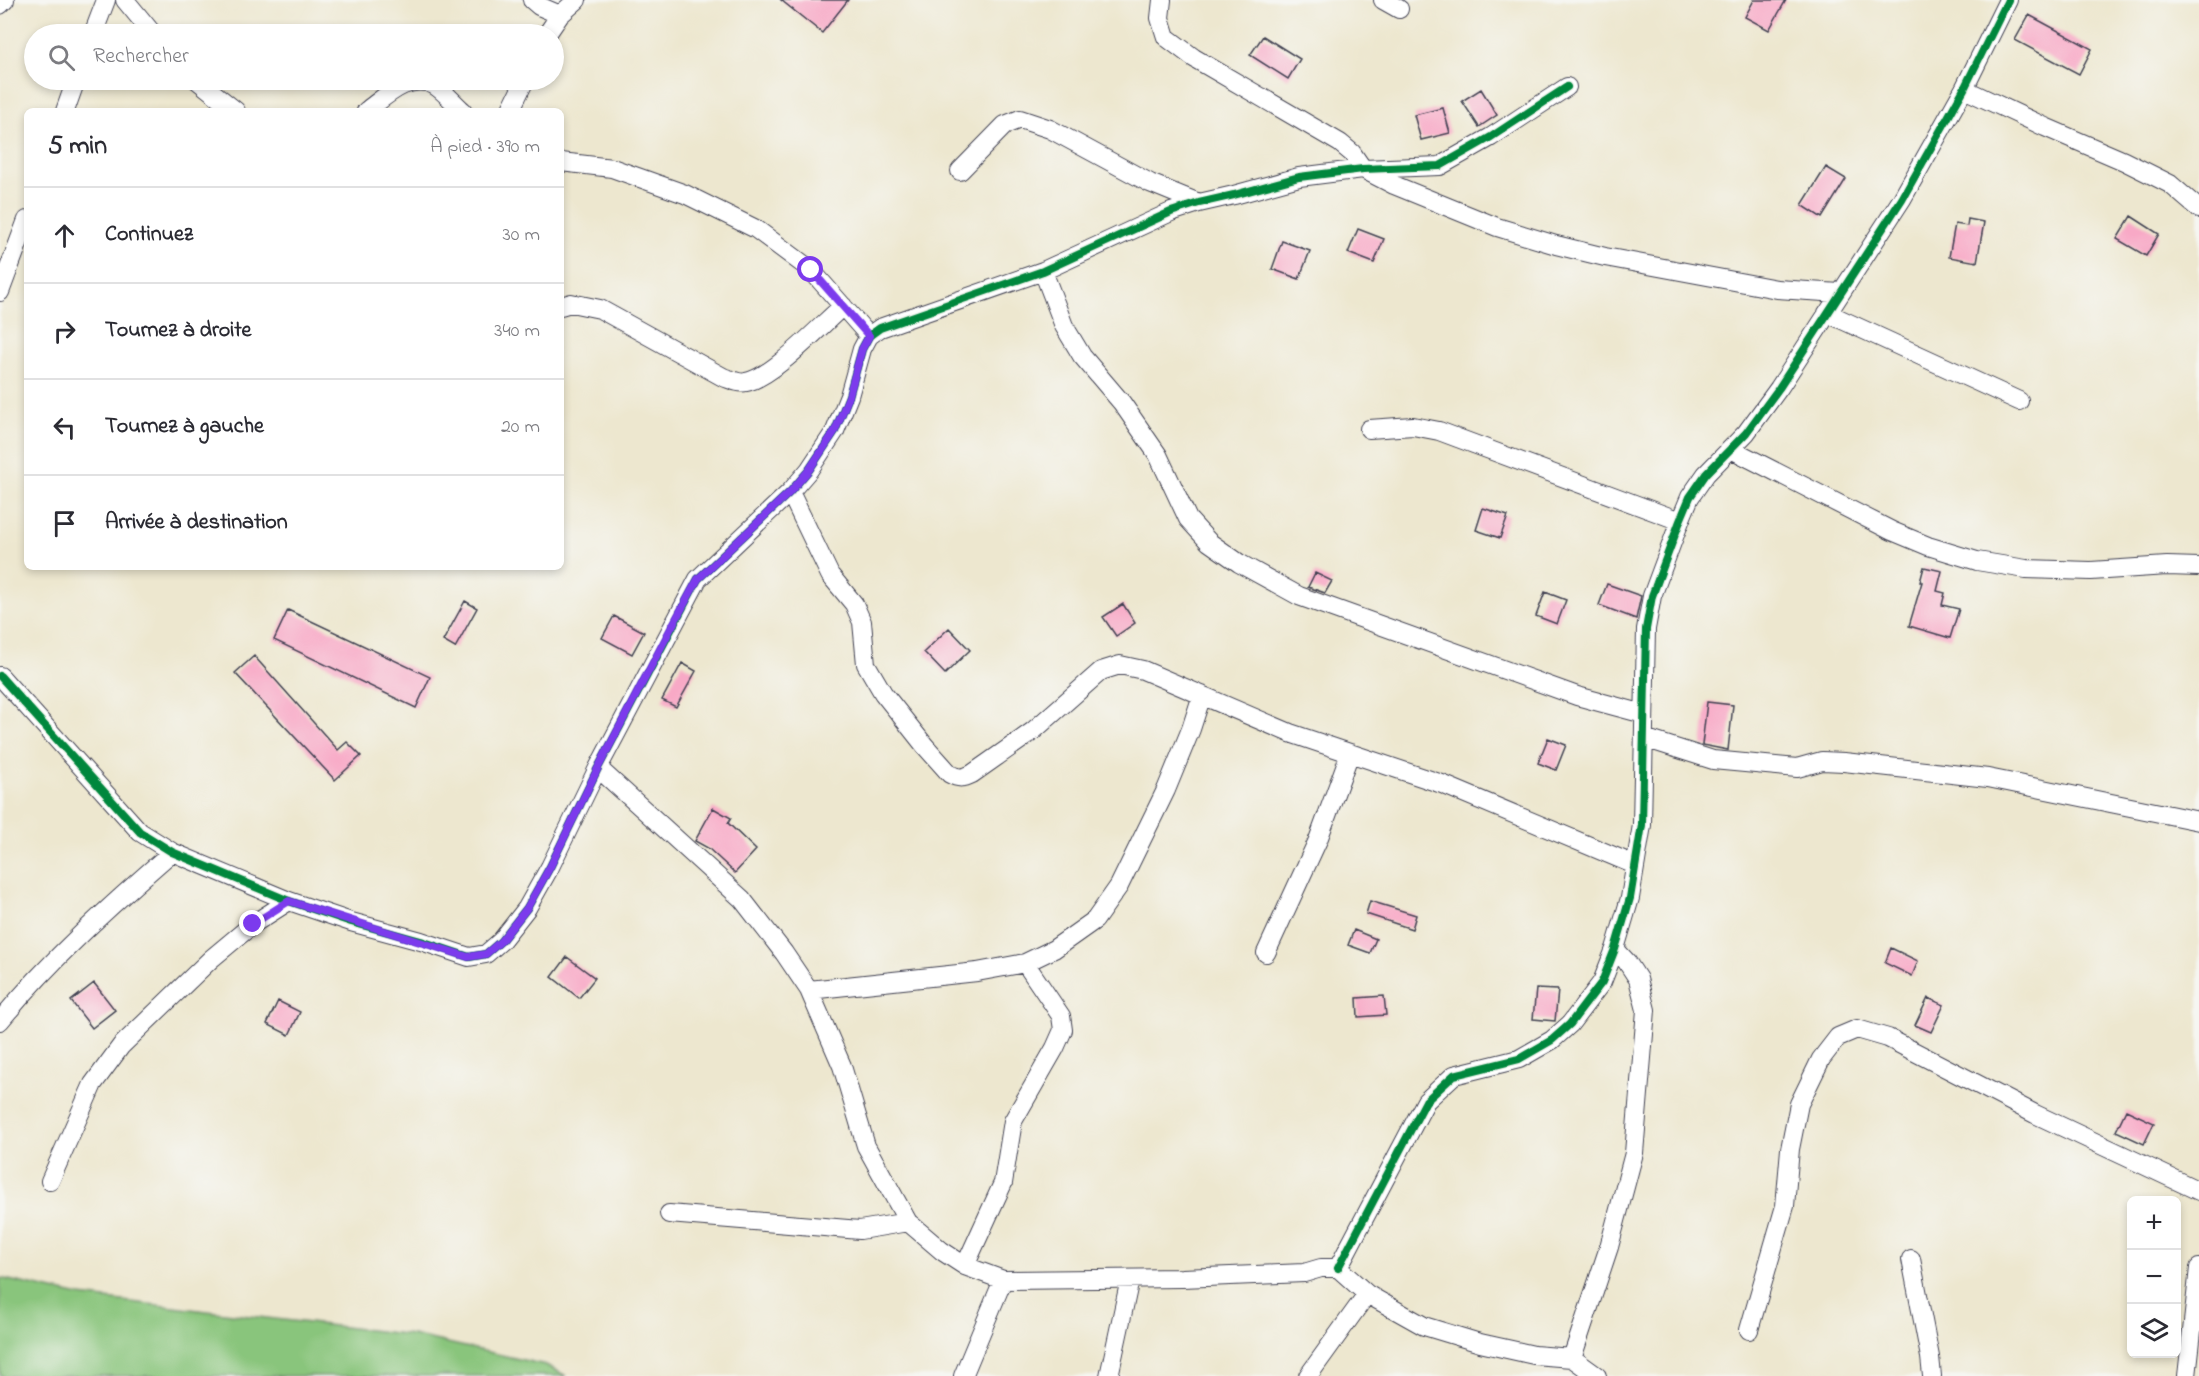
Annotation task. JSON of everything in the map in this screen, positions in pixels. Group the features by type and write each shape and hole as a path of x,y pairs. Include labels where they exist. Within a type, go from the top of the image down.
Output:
{"street":[{"path":"0,5 5,0"},
{"path":"97,24 106,0"},
{"path":"125,0 145,24"},
{"path":"532,0 539,6 560,15"},
{"path":"554,24 560,15 578,0"},
{"path":"1162,0 1160,18 1166,37 1194,58 1340,143 1352,153 1363,169 1412,192 1486,222 1556,244 1605,256 1776,289 1840,293"},
{"path":"1383,0 1399,9"},
{"path":"1338,1268 1426,1101 1454,1075 1519,1059 1552,1040 1570,1024 1602,982 1615,949 1630,898 1642,825 1646,629 1652,596 1680,521 1690,497 1706,474 1746,433 1779,388 1902,199 1964,89 2008,0"},
{"path":"0,676 140,832 172,852 289,901 468,957 486,954 501,941 527,908 698,579 790,492 809,470 835,431 849,396 862,349 869,336 880,328 1043,271 1171,212 1199,203 1299,177 1363,169 1440,166 1491,137 1567,87"},
{"path":"1964,89 2170,184 2199,209"},
{"path":"66,108 72,90"},
{"path":"210,90 232,108"},
{"path":"370,108 394,90"},
{"path":"440,90 460,108"},
{"path":"511,108 520,90"},
{"path":"960,171 1005,125 1020,120 1050,129 1150,183 1199,203"},
{"path":"564,162 612,168 685,194 756,229 811,270 869,336"},
{"path":"0,292 24,228"},
{"path":"1043,271 1064,327 1082,356 1122,403 1158,455 1188,519 1216,547 1239,563 1299,596 1567,693 1644,714"},
{"path":"564,305 571,303 600,309 723,377 743,383 757,380 781,362 843,306"},
{"path":"1827,313 2019,401"},
{"path":"1369,429 1413,426 1439,431 1680,521"},
{"path":"1731,449 1892,531 1928,546 1977,561 2026,569 2091,571 2167,566 2199,567"},
{"path":"790,492 830,575 854,604 862,622 866,664 883,693 950,774 964,778 972,774 1033,731 1101,671 1120,665 1143,669 1290,733 1442,784 1635,865"},
{"path":"809,990 977,972 1024,963 1054,949 1095,920 1119,886 1167,790 1202,695"},
{"path":"1644,738 1713,760 1797,768 1822,761 1844,762 1988,778 2199,821"},
{"path":"1266,953 1318,840 1350,753"},
{"path":"598,768 742,899 809,990 842,1066 866,1146 908,1222 942,1251 965,1266 1003,1280 1130,1279 1293,1273 1321,1268 1338,1268 1367,1294 1424,1326 1479,1343 1534,1355 1572,1358 1598,1376"},
{"path":"0,1021 52,963 130,888 172,852"},
{"path":"50,1181 93,1084 122,1047 211,959 253,924 289,901"},
{"path":"1572,1358 1609,1246 1634,1153 1646,1010 1638,979 1628,962 1615,949"},
{"path":"965,1266 1003,1183 1013,1121 1063,1030 1061,1016 1024,963"},
{"path":"1749,1330 1785,1206 1790,1149 1799,1104 1821,1059 1838,1037 1857,1029 1888,1038 2035,1114 2199,1191"},
{"path":"669,1214 860,1230 908,1222"},
{"path":"1911,1259 1932,1376"},
{"path":"2187,1376 2199,1268"},
{"path":"1109,1376 1130,1279"},
{"path":"963,1376 1003,1280"},
{"path":"1308,1376 1367,1294"}],"green space":[{"path":"0,1278 80,1296 412,1335 546,1365 566,1376 0,1376"}],"building":[{"path":"781,0 848,0 822,33"},
{"path":"1754,0 1786,0 1769,30 1745,17"},
{"path":"2029,15 2092,49 2079,74 2015,40"},
{"path":"1263,36 1300,59 1288,79 1250,55"},
{"path":"1481,89 1497,115 1479,127 1462,101"},
{"path":"1443,108 1450,133 1421,140 1414,115"},
{"path":"1826,167 1846,179 1822,218 1802,205"},
{"path":"2131,216 2159,234 2146,256 2117,239"},
{"path":"1968,219 1984,222 1977,262 1949,257 1955,224 1967,226"},
{"path":"1358,229 1384,239 1374,263 1348,253"},
{"path":"1282,241 1310,251 1299,279 1272,269"},
{"path":"1483,508 1508,516 1500,538 1476,530"},
{"path":"1924,567 1942,571 1937,591 1945,593 1942,605 1959,609 1950,638 1909,626"},
{"path":"1315,573 1332,581 1325,593 1308,587"},
{"path":"1607,584 1641,596 1636,619 1599,605"},
{"path":"1545,592 1566,600 1557,624 1536,616"},
{"path":"465,601 477,608 455,648 443,641"},
{"path":"1123,604 1135,623 1116,636 1103,617"},
{"path":"288,610 430,677 416,708 274,640"},
{"path":"614,616 644,632 632,654 602,638"},
{"path":"949,628 970,650 945,674 924,652"},
{"path":"254,656 338,750 347,742 361,756 335,780 235,673"},
{"path":"682,663 696,671 676,707 662,700"},
{"path":"1707,702 1733,705 1728,750 1702,745"},
{"path":"1548,738 1566,745 1556,770 1538,763"},
{"path":"713,808 731,818 728,823 756,850 735,873 708,848 695,841"},
{"path":"1370,901 1416,915 1412,929 1366,914"},
{"path":"1354,930 1376,939 1370,953 1348,945"},
{"path":"1891,948 1918,961 1912,976 1885,963"},
{"path":"567,957 595,978 579,998 552,977"},
{"path":"94,983 115,1010 92,1028 71,1001"},
{"path":"1536,989 1558,990 1555,1021 1533,1019"},
{"path":"1384,996 1386,1015 1358,1017 1357,998"},
{"path":"1928,998 1944,1005 1931,1032 1915,1025"},
{"path":"278,1001 300,1012 289,1035 267,1024"},
{"path":"2126,1110 2154,1123 2144,1144 2116,1131"}],"cycle path":[{"path":"1338,1268 1426,1101 1454,1075 1519,1059 1552,1040 1570,1024 1602,982 1615,949 1630,898 1642,825 1646,629 1652,596 1680,521 1690,497 1706,474 1746,433 1779,388 1902,199 1964,89 2008,0"},
{"path":"0,676 140,832 172,852 289,901 351,922 469,957 486,954 501,941 527,908 698,579 790,492 809,470 835,431 849,396 862,349 869,336 880,328 1043,271 1171,212 1199,203 1299,177 1363,169 1440,166 1491,137 1567,87"}],"route":[{"path":"253,924 289,901 468,957 486,954 501,941 527,908 550,867 598,768 698,579 790,492 809,470 835,431 849,396 862,349 869,336 811,270"}]}
